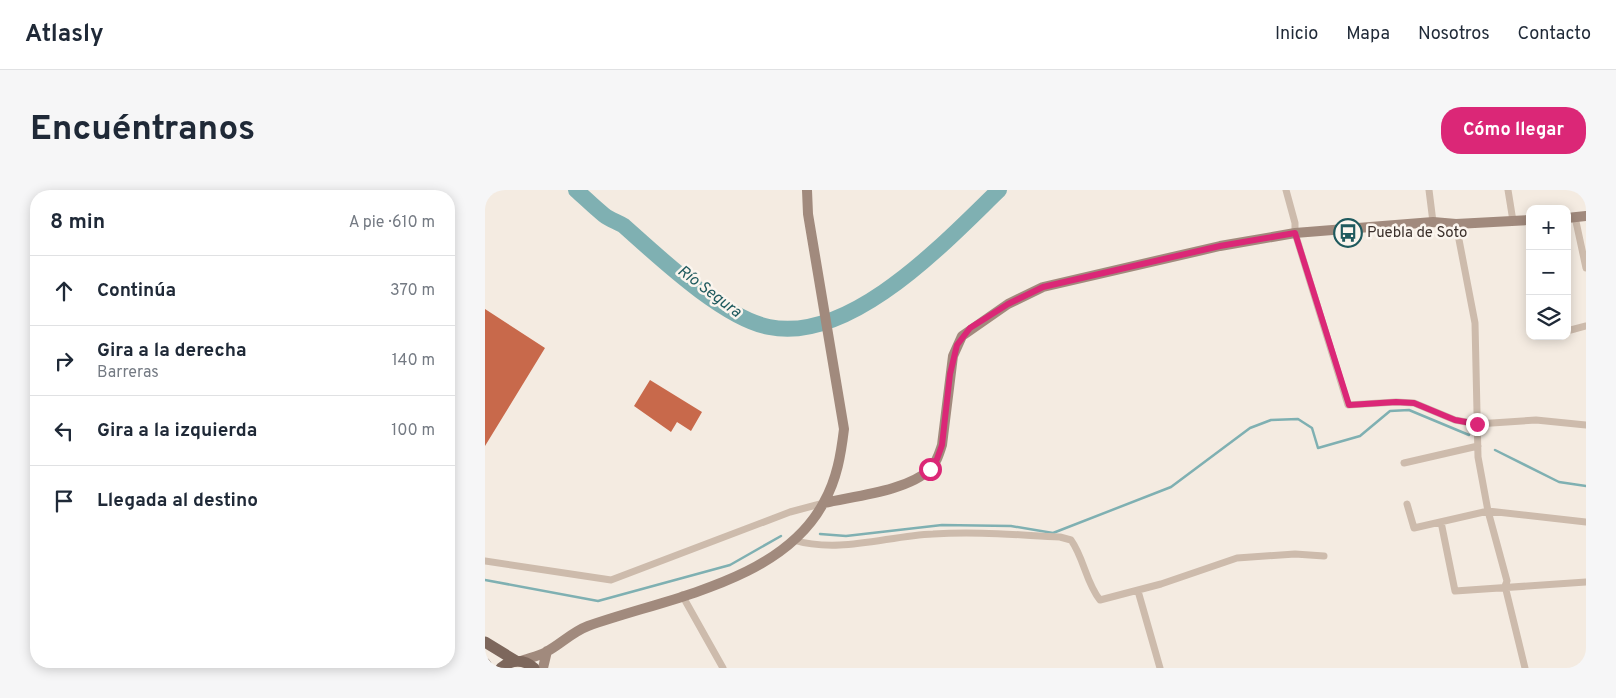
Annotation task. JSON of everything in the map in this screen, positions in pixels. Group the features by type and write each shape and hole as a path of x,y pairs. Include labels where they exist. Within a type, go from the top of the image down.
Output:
{"main road":[{"path":"501,668 547,651 562,639 586,626 682,595 756,567 793,540 824,503 841,457 844,429 834,358 808,214 807,190"},
{"path":"1571,217 1586,216"},
{"path":"824,503 906,483 930,469 937,459 942,445 950,374 957,345 970,328 1008,304 1043,287 1220,246 1295,233 1433,222 1456,224 1526,220"},
{"path":"485,642 535,668"},
{"path":"543,668 547,651"},
{"path":"485,663 488,668"}],"street":[{"path":"1285,190 1295,223 1295,233 1349,405 1396,402 1414,403 1455,420 1477,424 1536,420 1586,425"},
{"path":"1429,190 1433,222"},
{"path":"1507,190 1513,221"},
{"path":"1571,217 1586,268"},
{"path":"1456,224 1475,323 1478,446 1489,510 1507,581 1505,586 1525,668"},
{"path":"1571,330 1586,326"},
{"path":"1403,463 1478,446"},
{"path":"485,561 611,580 790,512 824,503"},
{"path":"1407,504 1414,528 1489,510 1586,522"},
{"path":"1441,522 1455,591 1505,586 1577,584 1586,582"},
{"path":"793,540 811,546 870,544 931,534 977,532 1060,537 1071,540 1079,551 1094,593 1100,600 1138,591 1237,558 1295,554 1324,556"},
{"path":"1138,591 1160,668"},
{"path":"682,595 723,668"}],"building":[{"path":"485,309 545,348 485,446"},
{"path":"650,380 702,412 691,431 677,422 671,432 634,406"}],"waterway":[{"name":"Río Segura","path":"576,190 604,215 624,226 712,300 732,312 769,327 800,328 832,320 864,305 895,284 925,260 999,190"},
{"path":"820,534 846,536 942,525 1011,526 1053,533 1171,487 1250,428 1271,420 1298,419 1312,428 1318,448 1360,436 1390,411 1409,410 1469,435"},
{"path":"1495,450 1559,482 1586,486"},
{"path":"485,580 598,601 730,565 781,536"}],"place":[{"name":"Puebla de Soto","path":"1348,233"}],"route":[{"path":"930,469 937,459 942,445 953,356 962,336 970,328 1008,304 1043,287 1220,246 1295,233 1349,405 1376,402 1414,403 1455,420 1477,424"}]}
